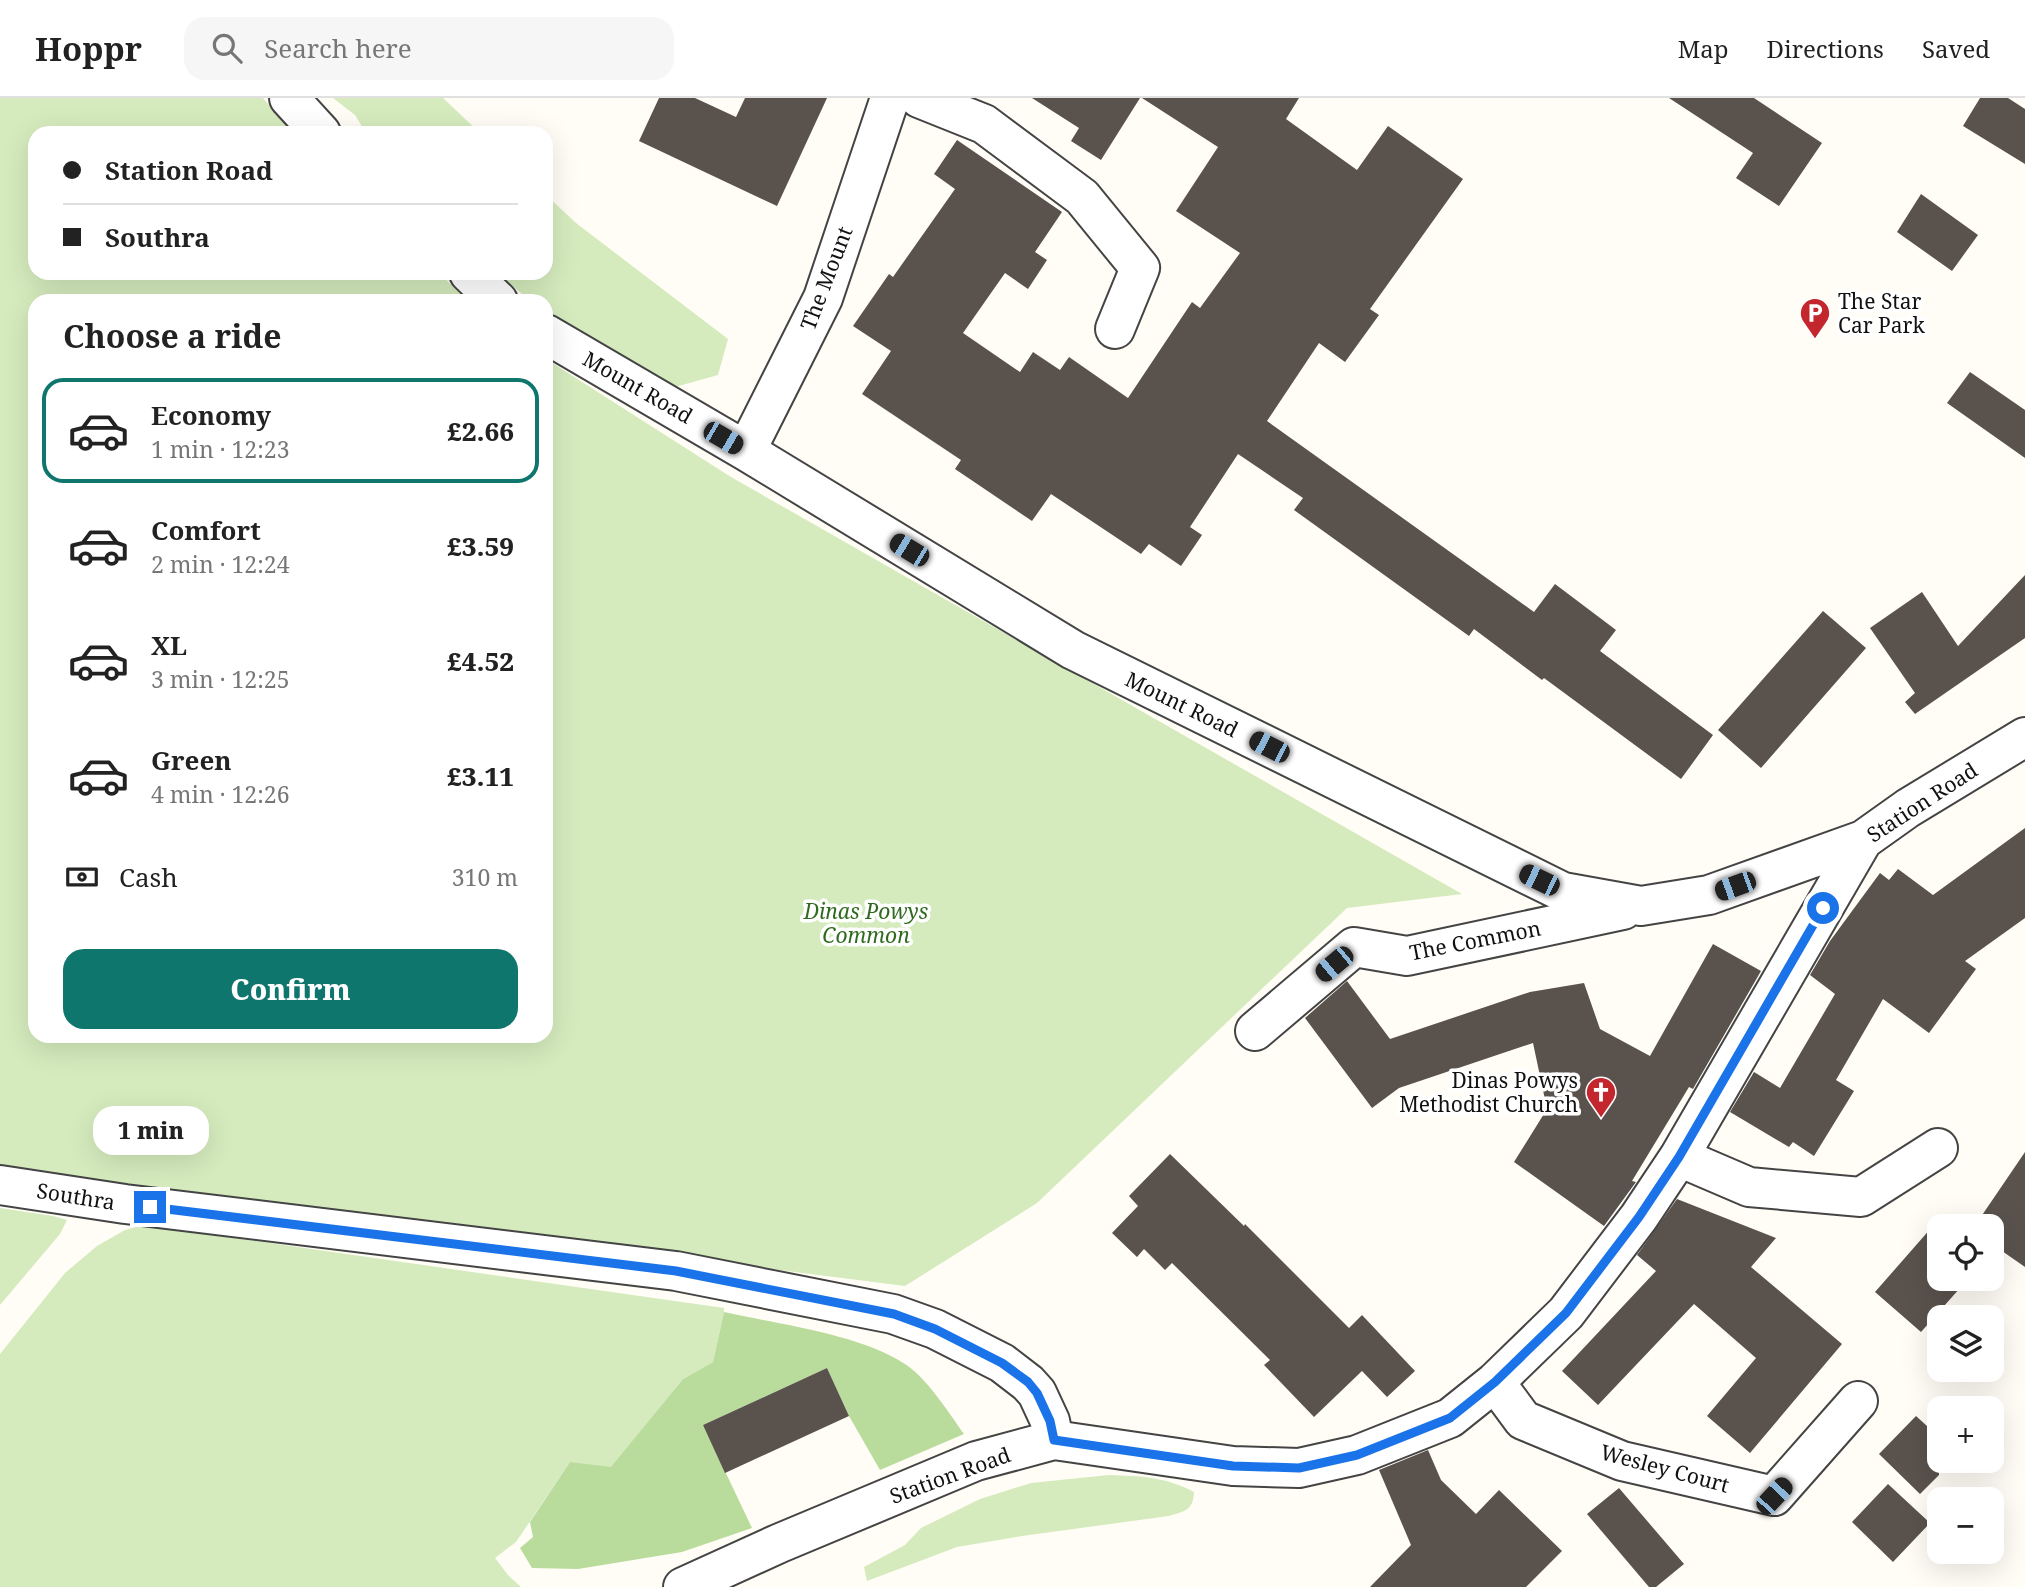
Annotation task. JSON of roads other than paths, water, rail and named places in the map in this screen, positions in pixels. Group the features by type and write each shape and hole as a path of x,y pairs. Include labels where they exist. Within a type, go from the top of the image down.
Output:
{"street":[{"path":"289,98 313,126"},
{"name":"The Mount","path":"746,450 823,298 890,98"},
{"path":"919,98 984,124 1082,197 1140,268 1115,328"},
{"path":"476,280 491,294"},
{"name":"Mount Road","path":"553,338 746,450 1073,650 1563,892 1641,906 1709,895 1863,840"},
{"name":"Station Road","path":"683,1587 780,1543 976,1461 1054,1440 1233,1466 1299,1468 1357,1455 1450,1418 1495,1382 1566,1313 1639,1217 1679,1157 1863,840 1908,808 2025,737"},
{"name":"The Common","path":"1255,1031 1354,947 1407,956 1641,906"},
{"path":"1679,1157 1749,1187 1861,1198 1938,1148"},
{"name":"Southra","path":"0,1185 125,1204 676,1271 894,1314 935,1329 1002,1363 1028,1382 1042,1402 1054,1440"},
{"name":"Wesley Court","path":"1495,1382 1523,1420 1622,1461 1774,1496 1858,1401"}],"place":[{"name":"The Star Car Park","path":"1815,340"},
{"name":"Dinas Powys Methodist Church","path":"1601,1119"}],"park label":[{"name":"Dinas Powys Common","path":"866,923"}]}
